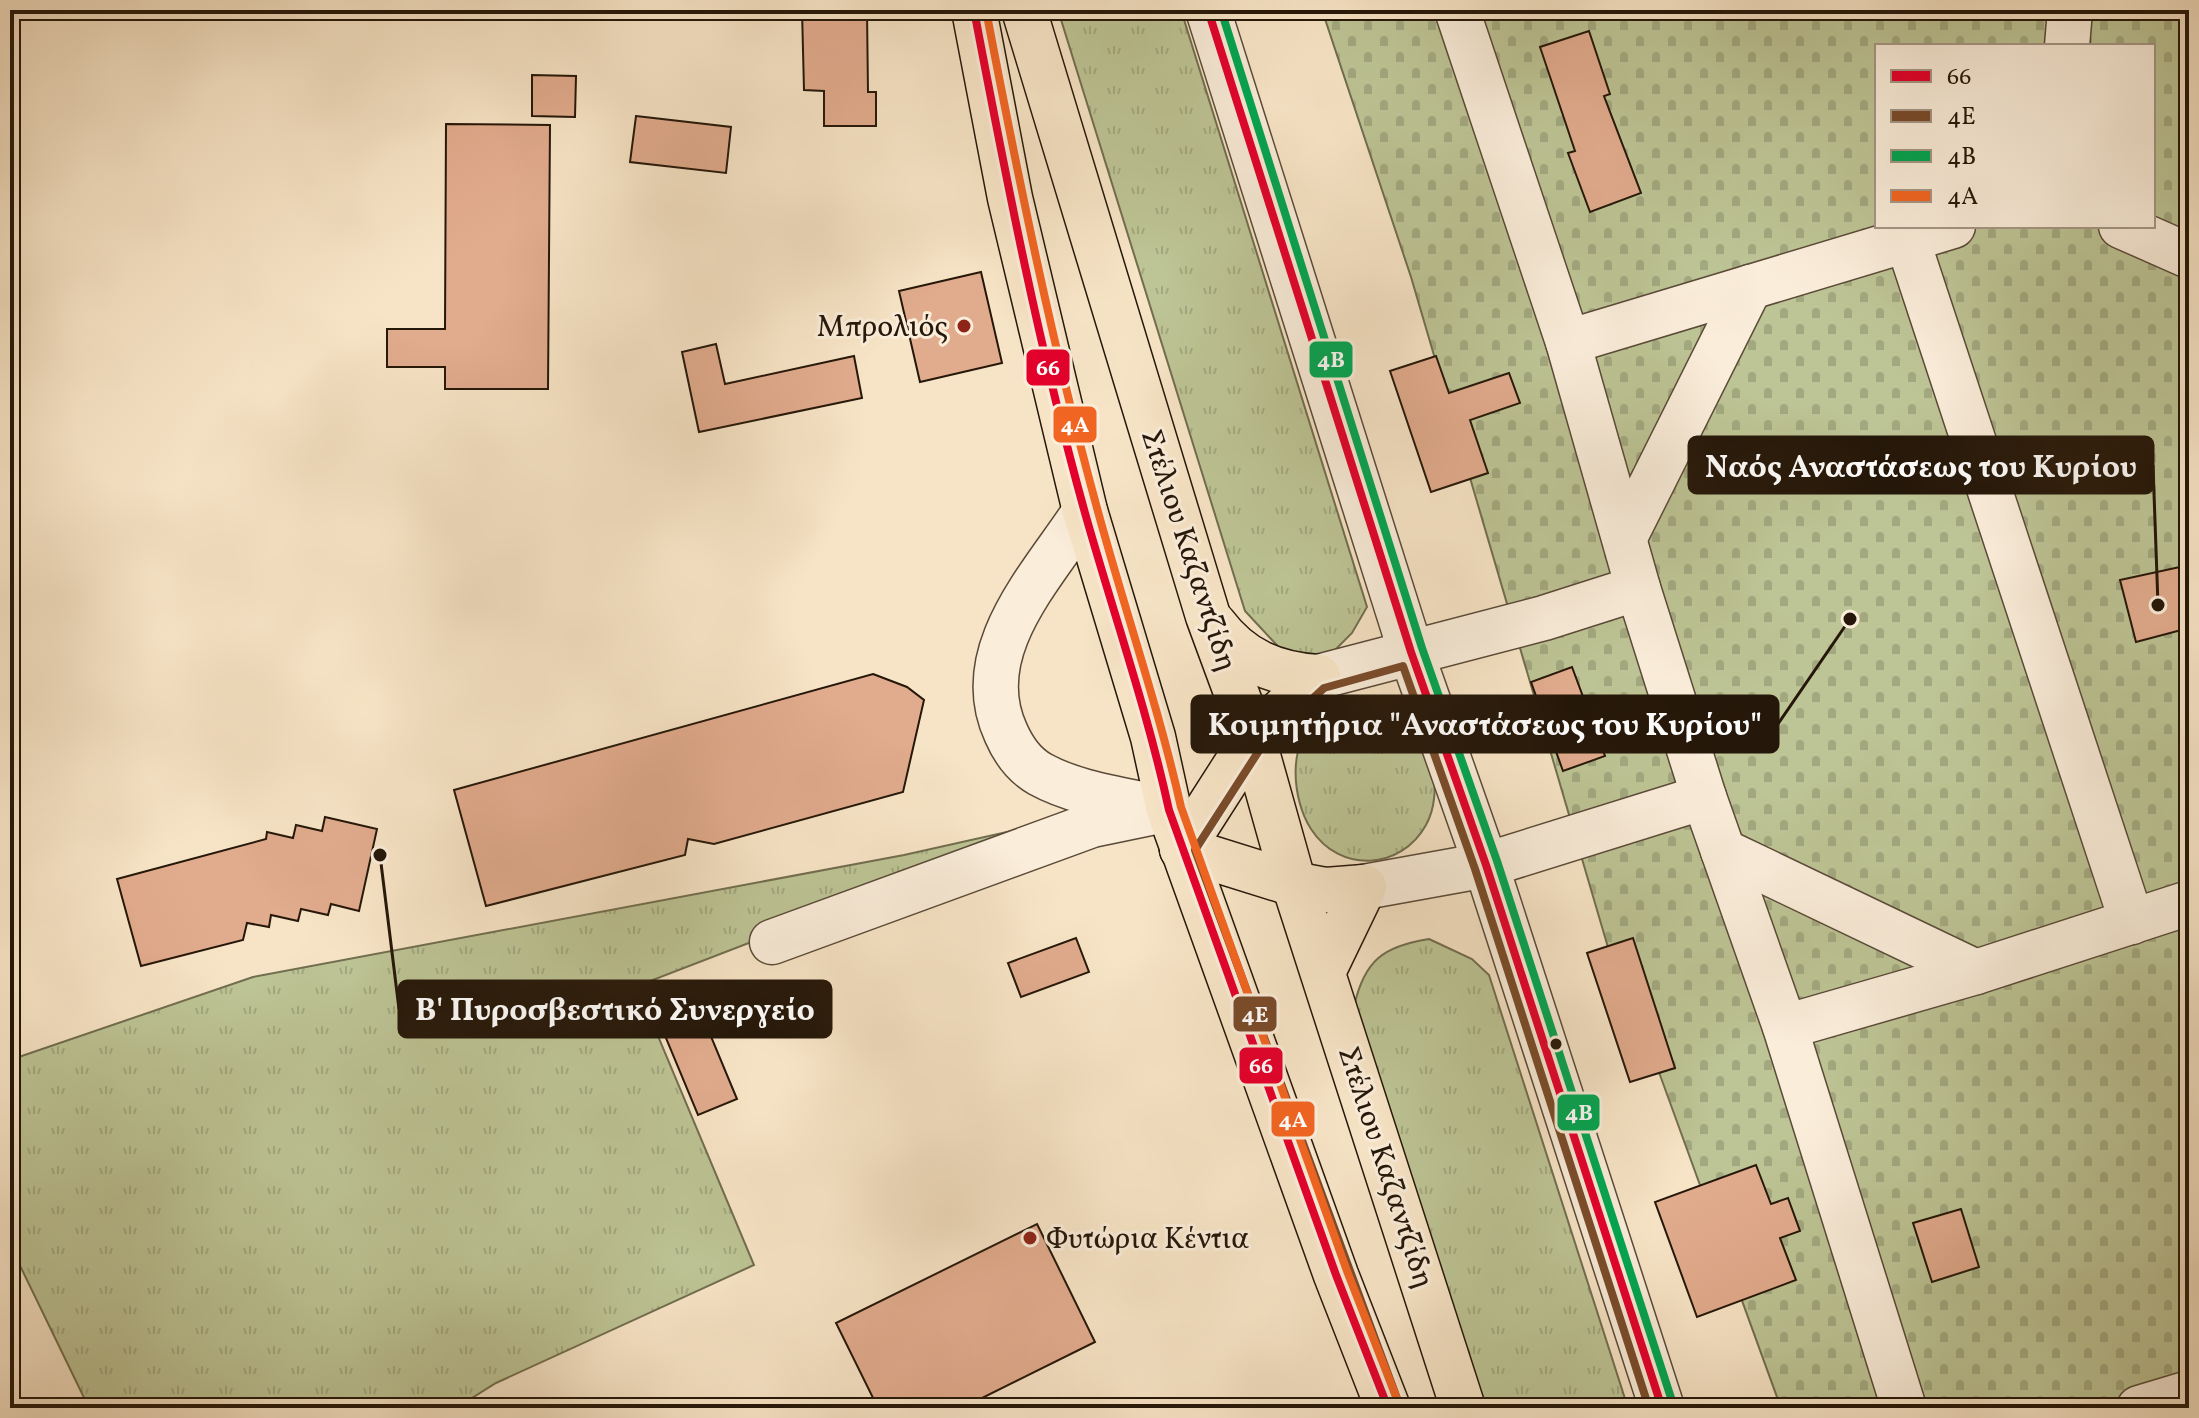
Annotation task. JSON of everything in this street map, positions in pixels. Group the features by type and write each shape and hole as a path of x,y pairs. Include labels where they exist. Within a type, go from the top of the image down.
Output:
{"main road":[{"path":"974,10 1010,198 1085,511 1153,737 1176,829 1330,1261 1388,1408"},
{"name":"Στέλιου Καζαντζίδη","path":"1024,10 1208,616 1253,738 1294,884 1463,1408"},
{"path":"1208,616 1234,648 1254,662 1293,676 1318,677"},
{"path":"1176,829 1253,738 1318,677"},
{"path":"1176,829 1294,884 1326,890 1364,887"},
{"path":"1324,970 1364,887"}],"lane":[{"path":"1208,10 1411,652 1486,865 1662,1408"},
{"path":"1457,10 1568,342 1638,588 1704,797 1785,1027 1904,1408"},
{"path":"2067,44 2070,10"},
{"path":"1568,342 1946,228"},
{"path":"2126,228 2189,256"},
{"path":"1907,239 2132,922"},
{"path":"1625,537 1750,287"},
{"path":"1085,511 999,648 992,685 1000,722 1013,750 1036,772 1176,829"},
{"path":"1318,677 1544,618 1638,588"},
{"path":"1364,887 1486,865 1704,797"},
{"path":"772,942 1092,825 1176,829"},
{"path":"1723,851 1976,972"},
{"path":"1785,1027 1976,972 2189,903"},
{"path":"2139,1408 2189,1393"}],"green space":[{"path":"1058,10 1181,10 1367,607 1352,633 1331,654 1287,656 1245,611"},
{"path":"1322,10 2189,10 2189,1408 1781,1408 1660,1075 1612,961 1411,277"},
{"path":"1360,704 1390,712 1411,726 1427,752 1434,782 1431,812 1415,840 1402,851 1370,861 1338,854 1323,844 1305,817 1297,787 1297,755 1309,728 1329,713"},
{"path":"1079,816 637,986 754,1265 496,1383 456,1408 89,1408 10,1245 10,1060 253,977 904,855"},
{"path":"1429,939 1472,959 1489,975 1628,1408 1483,1408 1354,1007 1364,978 1378,958 1400,946"}],"building":[{"path":"802,10 867,10 868,92 876,92 876,126 824,126 824,91 804,90"},
{"path":"1589,31 1610,94 1604,96 1641,193 1590,212 1568,153 1575,151 1540,47"},
{"path":"532,75 576,76 575,117 532,116"},
{"path":"636,116 731,127 726,173 630,162"},
{"path":"446,124 550,125 548,389 445,389 445,367 387,367 387,329 445,329"},
{"path":"981,272 1002,363 920,382 899,291"},
{"path":"716,344 725,384 854,356 862,398 699,432 682,352"},
{"path":"1436,356 1449,393 1509,373 1520,403 1470,420 1488,473 1431,492 1390,371"},
{"path":"2189,565 2189,628 2136,642 2120,580"},
{"path":"1572,667 1605,756 1563,771 1531,682"},
{"path":"873,674 907,687 924,700 903,792 714,844 688,839 685,855 486,906 454,790"},
{"path":"325,817 377,829 359,911 331,904 328,915 301,909 298,921 271,915 269,927 247,923 243,940 141,966 117,879 266,839 267,832 293,838 296,825 322,831"},
{"path":"1076,938 1089,972 1021,997 1008,963"},
{"path":"1633,938 1675,1068 1630,1082 1587,953"},
{"path":"690,986 737,1099 698,1115 651,1002"},
{"path":"1756,1165 1771,1204 1788,1198 1800,1231 1780,1238 1796,1280 1697,1317 1655,1202"},
{"path":"1961,1209 1979,1267 1932,1282 1913,1223"},
{"path":"1037,1224 1095,1342 962,1408 878,1408 836,1323"}],"transit line":[{"name":"66","path":"974,10 1011,199 1053,388 1085,513 1151,735 1169,810 1336,1275 1388,1408"},
{"name":"4Α","path":"986,10 1023,198 1065,384 1181,807 1347,1271 1399,1404"},
{"name":"66","path":"1208,10 1411,652 1486,865 1662,1408"},
{"name":"4Β","path":"1221,10 1422,648 1497,861 1673,1404"},
{"name":"4Ε","path":"1399,1404 1195,850 1262,746 1324,688 1403,666 1475,869 1649,1408"}],"place":[{"name":"Μπρολιός","path":"964,326"},
{"name":"Ναός Αναστάσεως του Κυρίου","path":"2158,605"},
{"name":"Κοιμητήρια \"Αναστάσεως του Κυρίου\"","path":"1850,619"},
{"name":"Β' Πυροσβεστικό Συνεργείο","path":"380,855"},
{"name":"Φυτώρια Κέντια","path":"1030,1238"}]}
